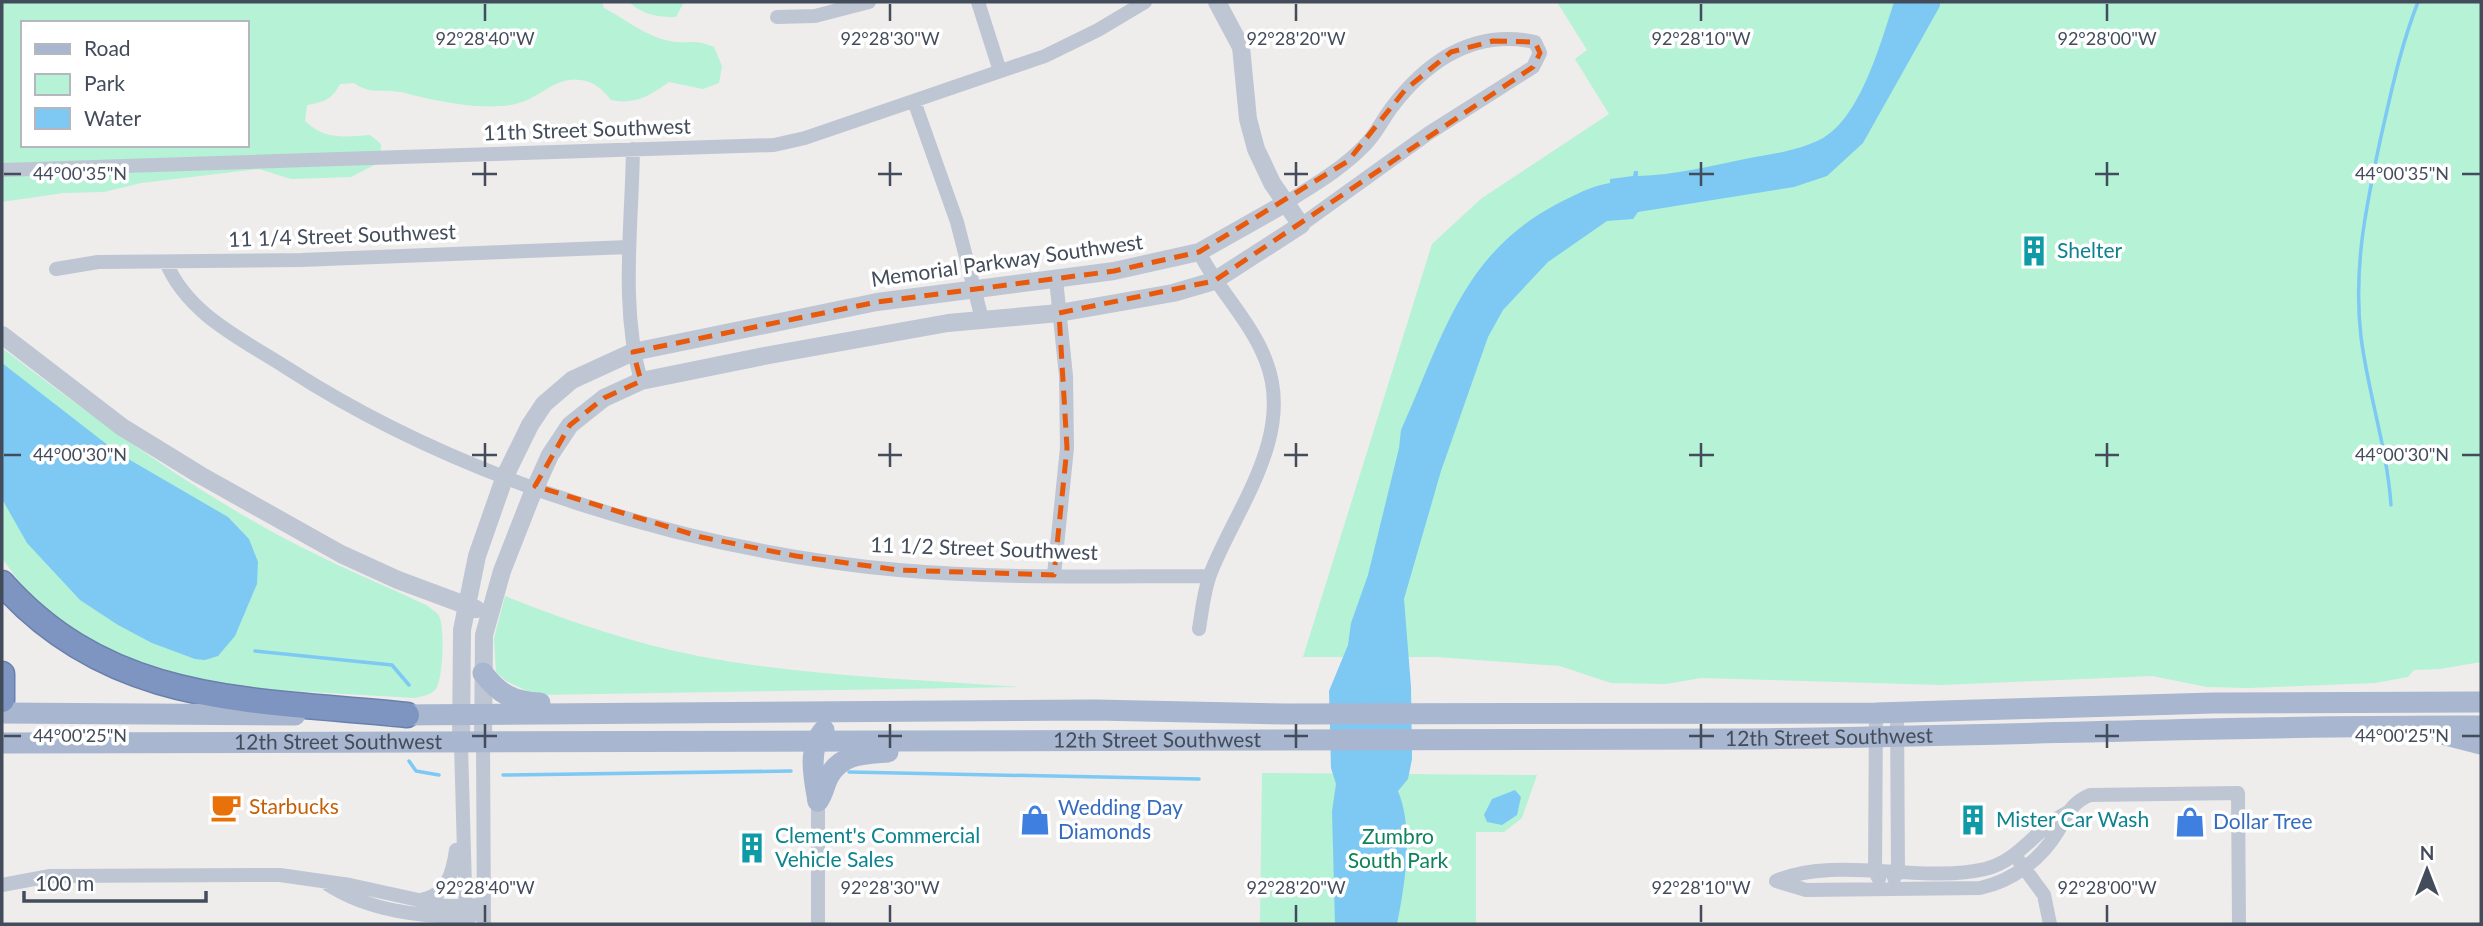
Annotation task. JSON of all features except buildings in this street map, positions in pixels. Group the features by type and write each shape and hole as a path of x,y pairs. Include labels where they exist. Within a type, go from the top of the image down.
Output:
{"highway":[{"path":"2,583 56,635 93,657 138,677 214,695 407,715"},
{"path":"2,674 2,700"}],"main road":[{"path":"483,673 508,698 549,704 567,715"},
{"path":"2375,702 2481,688"},
{"name":"12th Street Southwest","path":"2,713 1886,713 2481,702"},
{"path":"818,801 813,774 817,739 822,731 831,725 919,711"},
{"path":"2377,726 2460,738 2481,744"},
{"name":"12th Street Southwest","path":"2,743 461,744 817,739 1449,741 1887,738 2188,727 2481,726"},
{"path":"740,740 755,747 788,749 799,753 813,774"},
{"path":"818,801 832,772 850,757 974,741"}],"street":[{"path":"777,17 815,16 869,2"},
{"path":"978,2 1000,71"},
{"name":"11th Street Southwest","path":"2,170 785,143 914,101 1067,46 1145,2"},
{"path":"1217,2 1241,47 1248,120 1256,149 1301,225"},
{"name":"Memorial Parkway Southwest","path":"465,915 461,715 465,606 477,556 505,476 530,425 556,392 587,371 634,352 877,302 1114,271 1199,252 1286,203 1362,149 1405,90 1451,52 1461,47 1493,41 1535,42 1540,53 1533,67 1429,133 1301,225 1214,281 1173,293 1059,313 982,319 764,356 641,382 604,398 570,425 535,486 489,612 484,635 484,915"},
{"path":"914,101 957,222 976,287 982,319"},
{"path":"633,149 629,247 634,352 641,382"},
{"name":"11 1/4 Street Southwest","path":"56,269 98,262 301,260 629,247"},
{"path":"1199,252 1214,281 1247,326 1266,362 1272,413 1267,449 1209,576 1199,629"},
{"name":"11 1/2 Street Southwest","path":"166,262 183,294 194,304 216,322 302,378 414,437 505,476 605,510 701,537 796,556 924,572 1209,576"},
{"path":"1054,575 1067,448 1066,376 1056,279"},
{"path":"2,335 122,427 200,475 341,554 465,606 489,612"},
{"path":"1886,713 1898,872 1886,891"},
{"path":"1886,713 1887,738 1875,872 1886,891"},
{"path":"2070,811 2046,823 2014,855 1991,867 1975,871 1803,873 1776,881 1806,890 1980,888 2002,881 2025,868 2047,847 2070,811 2082,798 2109,793 2238,793 2239,924"},
{"path":"818,801 818,924"},
{"path":"418,901 431,898 447,882 453,870 461,810"},
{"path":"2014,855 2044,895 2050,924"},
{"path":"2,885 50,876 280,875 322,880 418,901 465,915"},
{"path":"322,880 344,895 366,903 443,918 484,915"}],"highlighted area":[{"path":"1493,41 1535,42 1540,53 1533,67 1214,281 1059,313 1067,448 1054,575 898,570 796,556 701,537 535,486 570,425 604,398 641,381 633,352 877,302 1114,271 1199,252 1348,161 1405,90 1451,52"}],"green space":[{"path":"2,2 602,2 604,8 653,36 714,47 722,66 719,83 703,89 669,82 648,95 627,101 611,100 598,87 581,80 557,83 522,102 495,106 463,105 398,92 373,91 354,83 340,84 334,94 318,103 307,105 305,121 328,134 370,135 381,144 380,162 351,177 291,179 259,169 141,183 104,192 63,193 2,202"},
{"path":"629,2 684,2 676,17 651,14"},
{"path":"1557,2 2481,2 2481,662 2414,670 2408,677 2375,683 2248,688 2207,687 2152,676 1942,685 1701,678 1666,684 1611,683 1560,666 1436,657 1303,657 1432,244 1482,198 1609,114 1575,59 1587,50"},
{"path":"2,348 111,429 227,506 305,549 433,610 441,622 443,641 442,664 436,689 415,698 223,687 115,654 62,623 23,587 2,558"},
{"path":"505,596 600,630 698,656 819,672 1021,687 536,695 506,681 496,672 494,638"},
{"name":"Zumbro South Park","path":"1262,773 1537,775 1522,818 1504,832 1476,832 1476,924 1260,924"}],"water":[{"path":"1894,2 1940,2 1940,6 1863,143 1827,176 1794,187 1638,212 1633,219 1607,221 1548,262 1503,310 1488,337 1441,471 1404,599 1411,687 1412,759 1408,779 1398,791 1403,806 1407,840 1403,892 1397,924 1335,924 1332,811 1336,784 1331,768 1329,691 1348,645 1351,623 1368,575 1401,430 1458,302 1497,249 1523,225 1575,195 1610,183 1610,179 1633,176 1634,171 1638,171 1638,176 1692,170 1785,152 1823,138 1848,113 1859,96 1876,57"},
{"path":"2,363 118,453 228,517 249,539 258,562 257,584 235,636 218,656 205,660 195,659 152,643 118,625 80,600 27,543 2,499"},
{"path":"1515,790 1521,797 1517,815 1502,825 1487,822 1484,815 1492,799"}],"waterway":[{"path":"2391,505 2386,463 2361,337 2360,262 2380,141 2401,54 2418,2"},
{"path":"255,651 392,665 409,685"},
{"path":"409,761 416,771 439,775"},
{"path":"503,775 791,771"},
{"path":"849,772 1199,779"}],"place":[{"name":"Shelter","path":"2034,251"},
{"name":"Starbucks","path":"226,807"},
{"name":"Wedding Day Diamonds","path":"1035,820"},
{"name":"Mister Car Wash","path":"1973,820"},
{"name":"Dollar Tree","path":"2190,822"},
{"name":"Clement's Commercial Vehicle Sales","path":"752,848"}]}
